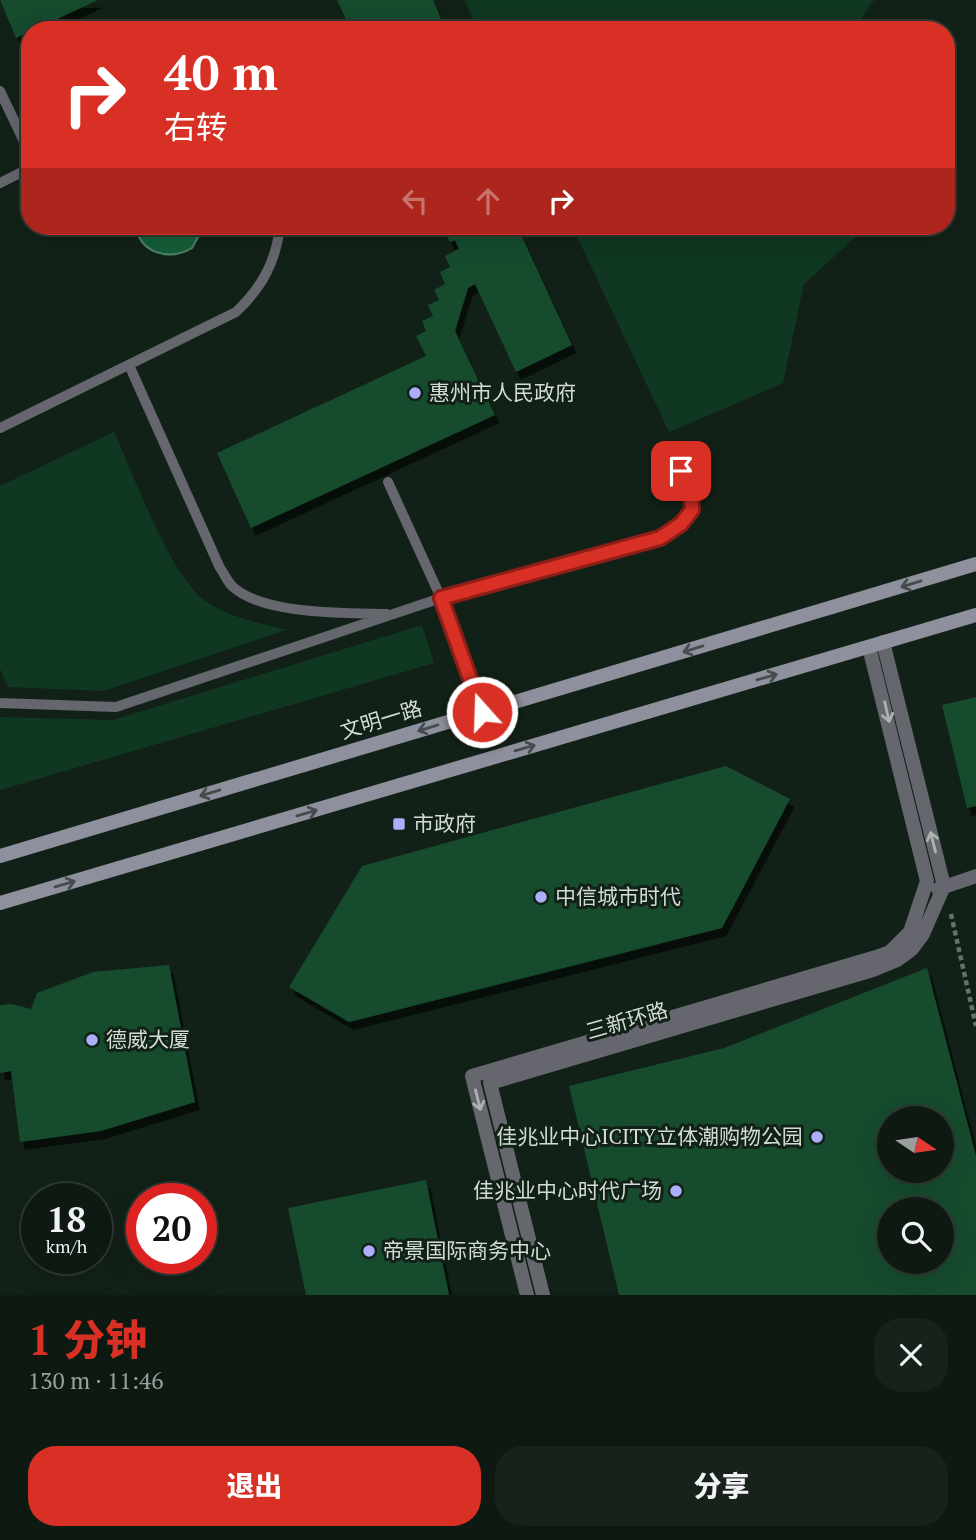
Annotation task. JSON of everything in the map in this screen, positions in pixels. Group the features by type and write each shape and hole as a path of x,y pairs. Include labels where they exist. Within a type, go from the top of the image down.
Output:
{"main road":[{"name":"文明一路","path":"0,856 976,564"},
{"path":"0,903 976,615"}],"street":[{"path":"876,644 944,886"},
{"name":"三新环路","path":"527,1295 472,1076 890,952 910,932 928,881 876,644"},
{"path":"924,895 976,876"},
{"name":"三新环路","path":"543,1295 490,1083 885,965 912,948 923,934 944,886"}],"lane":[{"path":"0,91 21,135"},
{"path":"0,183 21,172"},
{"path":"0,428 236,312 253,295 268,273 279,235"},
{"path":"130,365 220,568 231,586 246,596 275,604 323,612 395,614"},
{"path":"0,703 116,707 441,598 660,538 681,524 692,510 691,495 671,448"},
{"path":"388,482 441,598 482,712"}],"path":[{"path":"944,886 976,1026"}],"shaded area":[{"path":"464,0 874,0 859,21 474,21"},
{"path":"199,235 192,248 175,254 150,249 139,236"},
{"path":"576,235 858,235 804,284 783,383 669,432"},
{"path":"114,432 155,526 181,573 195,592 228,613 286,630 104,691 8,687 0,669 0,486"},
{"path":"422,625 434,663 0,790 0,717 113,720"}],"building":[{"path":"0,0 98,0 53,21 21,21 21,36 16,38"},
{"path":"337,0 433,0 442,21 347,21"},
{"name":"惠州市人民政府","path":"446,235 521,235 572,345 516,372 475,284 468,288 455,331 495,415 251,528 217,453 426,356 416,336 426,331 422,321 433,316 428,305 439,300 434,290 445,284 440,272 450,267 445,256 459,249 455,240 450,242"},
{"path":"976,697 976,806 967,808 942,705"},
{"name":"中信城市时代","path":"726,766 790,799 722,928 349,1022 289,987 362,866"},
{"name":"德威大厦","path":"169,965 195,1102 101,1131 20,1142 11,1071 0,1073 0,1005 11,1004 31,1009 37,993 93,972"},
{"path":"927,968 976,1156 976,1295 619,1295 569,1086 724,1048"},
{"name":"帝景国际商务中心","path":"426,1180 449,1295 306,1295 288,1208"}],"place":[{"name":"惠州市人民政府","path":"415,393"},
{"name":"市政府","path":"399,824"},
{"name":"中信城市时代","path":"541,897"},
{"name":"德威大厦","path":"92,1040"},
{"name":"佳兆业中心ICITY立体潮购物公园","path":"817,1137"},
{"name":"佳兆业中心时代广场","path":"676,1191"},
{"name":"帝景国际商务中心","path":"369,1251"}],"route":[{"path":"482,712 441,598 660,538 681,524 692,510 691,495 681,471"}]}
